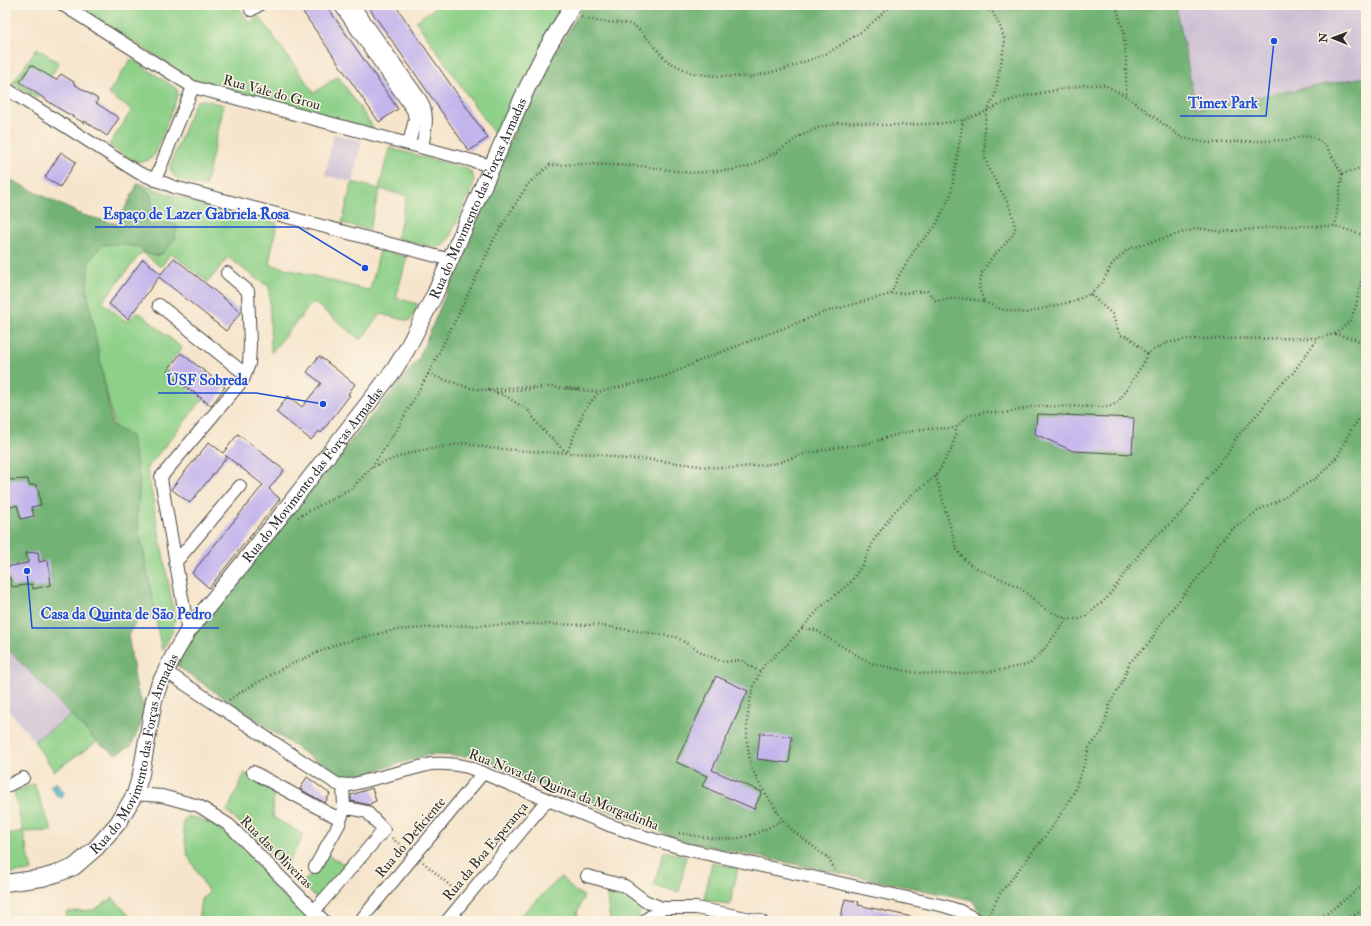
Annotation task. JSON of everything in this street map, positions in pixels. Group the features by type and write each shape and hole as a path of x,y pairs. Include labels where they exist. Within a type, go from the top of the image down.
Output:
{"main road":[{"name":"Rua do Movimento das Forças Armadas","path":"5,884 42,878 74,867 105,838 118,823 135,794 141,774 154,700 165,671 188,631 278,520 394,370 417,330 451,260 532,77 546,50 571,9"}],"street":[{"name":"Rua Vale do Grou","path":"63,5 193,87 492,166"},
{"path":"340,5 413,110 415,119 409,144"},
{"path":"354,5 423,104 427,121 422,147"},
{"path":"155,180 193,87"},
{"path":"5,88 139,173 155,180 174,187 451,260"},
{"path":"188,631 161,477 243,380 249,364 250,345 248,291 227,273"},
{"path":"159,305 245,374"},
{"path":"175,563 240,486"},
{"path":"165,671 331,781 343,785 343,811 339,824 315,867"},
{"name":"Rua Nova da Quinta da Morgadinha","path":"343,785 350,785 419,766 437,763 455,764 468,767 609,825 678,847 944,906 960,911 979,921"},
{"path":"253,772 334,816 343,811 367,812 384,830 314,911"},
{"name":"Rua do Deficiente","path":"360,921 483,773"},
{"path":"5,787 23,778"},
{"name":"Rua das Oliveiras","path":"135,794 162,796 199,806 229,825 324,921"},
{"name":"Rua da Boa Esperança","path":"446,921 547,800"},
{"path":"587,876 623,886 645,901 662,908 696,908 761,921"},
{"path":"644,921 662,908"}],"path":[{"path":"571,9 579,17 597,21 630,24 638,28 668,61 692,73 716,76 750,77 785,69 828,53 864,30 892,5"},
{"path":"980,5 993,14 1000,26 1005,41 995,95 987,111 984,129 985,158 989,170 1008,203 1015,228 1013,235 990,260 982,273 979,287 984,302"},
{"path":"1116,6 1123,30 1127,77 1126,96"},
{"path":"296,518 352,488 372,467 396,431 428,374 470,291 495,237 528,184 550,165 584,164 640,166 691,173 731,170 751,166 779,151 800,136 818,128 837,123 859,122 881,125 945,123 963,120 1005,102 1026,96 1084,85 1105,85 1126,96 1182,138 1208,143 1290,140 1304,136 1312,136 1327,147 1342,174 1335,226"},
{"path":"891,294 898,277 917,246 935,227 951,194 963,120"},
{"path":"1342,174 1366,165"},
{"path":"486,390 516,387 551,387 599,392 666,376 713,355 824,312 891,294 927,291 936,301 959,298 971,299 984,302 1001,309 1025,313 1074,301 1090,294 1102,283 1112,264 1128,249 1198,228 1222,232 1284,226 1335,226 1366,236"},
{"path":"1335,334 1350,321 1356,306 1366,258"},
{"path":"1090,294 1112,314 1120,335 1129,337 1147,354"},
{"path":"840,884 835,867 828,858 792,830 783,820 759,783 751,766 747,742 747,721 754,685 765,664 787,645 822,606 850,582 864,562 874,540 894,512 913,494 936,476 951,450 956,428 967,416 986,412 1005,413 1036,406 1108,407 1117,403 1123,395 1144,364 1147,354 1166,343 1189,339 1318,338 1335,334 1355,339 1366,344"},
{"path":"936,476 948,524 957,550 965,560 972,566 1019,587 1045,609 1068,619 1079,619 1086,616 1107,598 1152,539 1186,508 1213,470 1227,455 1236,438 1261,410 1275,390 1292,374 1318,338"},
{"path":"169,374 216,411"},
{"path":"428,374 469,388 486,390 504,395 529,411 541,428 567,453"},
{"path":"493,392 570,387 599,392"},
{"path":"567,453 585,409 599,392"},
{"path":"986,921 999,895 1053,826 1073,794 1089,748 1102,732 1110,704 1122,682 1130,662 1150,642 1163,620 1209,564 1218,544 1232,529 1262,508 1280,500 1318,476 1338,456 1351,430 1366,410"},
{"path":"372,467 412,452 464,443 489,448 599,454 626,459 646,459 708,467 733,468 778,463 800,455 839,447 865,444 922,429 956,428"},
{"path":"802,628 816,630 870,663 911,672 954,674 995,671 1030,664 1041,653 1068,619"},
{"path":"219,707 241,692 285,667 337,644 394,630 454,626 532,624 597,625 676,637 706,655 725,662 741,660 760,672"},
{"path":"672,832 717,839 735,838 751,835 783,820"},
{"path":"1313,921 1326,914 1361,887 1366,881"},
{"path":"1344,921 1366,908"}],"shaded area":[{"path":"1176,5 1366,5 1366,77 1196,108"},
{"path":"334,134 362,141 352,182 325,175"},
{"path":"5,646 72,715 34,741 5,706"}],"green space":[{"path":"76,5 234,5 236,9 239,7 249,23 259,16 314,93 338,76 373,129 203,83 187,76"},
{"path":"439,5 566,5 497,138 416,21"},
{"path":"584,5 1176,5 1196,108 1366,77 1366,921 986,921 972,900 686,842 469,756 427,755 356,777 339,777 176,665 198,624 418,360 527,101"},
{"path":"37,48 59,63 37,98 13,83"},
{"path":"131,59 176,88 178,94 155,154 150,159 144,161 132,160 109,145 132,110 108,94"},
{"path":"204,100 224,105 205,187 178,179 171,171 170,166 193,107 197,101"},
{"path":"389,148 465,168 473,175 473,186 448,241 443,245 439,247 430,247 397,238 407,196 380,189 369,230 342,223 352,182 379,189"},
{"path":"5,177 82,215 117,224 138,183 151,194 153,208 146,221 151,227 163,223 177,225 175,239 162,254 155,256 145,253 139,247 119,244 102,245 89,261 87,291 112,425 131,436 140,481 137,518 156,617 138,620 128,635 137,690 144,707 140,726 131,746 116,754 97,742 5,646"},
{"path":"138,183 168,194 277,223 269,264 370,291 380,250 407,257 396,298 418,304 410,321 380,314 361,340 313,302 271,353 269,286 258,280 228,257 208,282 171,253 161,267 142,252 102,302 127,322 136,313 141,314 182,348 165,369 203,399 147,468 175,618 173,630 162,651 141,546 95,339 75,212 117,224"},
{"path":"72,715 97,742 54,771 34,741"},
{"path":"245,773 274,789 273,817 304,835 285,868 227,811"},
{"path":"34,784 52,831 23,832 32,871 5,874 5,834 23,831 14,792"},
{"path":"186,817 198,818 216,827 232,838 312,921 198,921 201,899 209,893 187,854 183,827 183,822"},
{"path":"664,851 686,857 679,892 654,885"},
{"path":"328,855 342,863 353,859 317,899 303,885 306,879 314,873 317,874"},
{"path":"712,863 738,868 730,905 704,899"},
{"path":"561,877 575,891 584,896 577,913 580,921 522,921 520,916"},
{"path":"606,889 623,894 638,903 640,910 637,917 627,921 610,921"},
{"path":"113,898 134,921 67,921 66,912 93,910"}],"water":[{"path":"56,782 64,793 62,798 58,797 50,786"}],"building":[{"path":"298,5 326,5 398,109 379,122"},
{"path":"367,5 395,5 488,138 469,151"},
{"path":"31,65 56,80 61,74 98,99 96,103 119,118 107,136 85,121 84,123 58,108 20,82"},
{"path":"61,152 76,162 60,187 45,177"},
{"path":"174,258 241,312 226,331 159,277 128,319 109,304 143,259 161,274"},
{"path":"181,353 225,387 211,406 167,371"},
{"path":"319,356 355,384 348,394 350,395 321,433 319,431 311,440 276,412 288,396 302,407 321,383 307,372"},
{"path":"1037,414 1134,418 1132,454 1073,451 1035,434"},
{"path":"238,434 284,470 269,489 280,499 209,588 192,573 263,485 225,455 227,457 190,503 171,489 209,442 223,453"},
{"path":"28,479 29,485 37,485 41,505 31,507 34,516 21,519 17,505 5,509 5,480"},
{"path":"38,552 39,562 48,560 51,585 33,589 32,584 12,587 10,578 5,575 5,567 28,563 26,553"},
{"path":"716,676 748,691 712,770 762,792 754,809 702,786 707,776 676,762"},
{"path":"760,733 792,737 789,763 757,759"},
{"path":"307,777 330,794 325,803 300,789"},
{"path":"372,788 376,801 370,805 351,801 351,795"},
{"path":"845,899 859,902 858,905 912,917 912,921 840,921"}],"place":[{"name":"Timex Park","path":"1274,41"},
{"name":"Espaço de Lazer Gabriela Rosa","path":"365,268"},
{"name":"USF Sobreda","path":"323,404"},
{"name":"Casa da Quinta de São Pedro","path":"27,571"}]}
